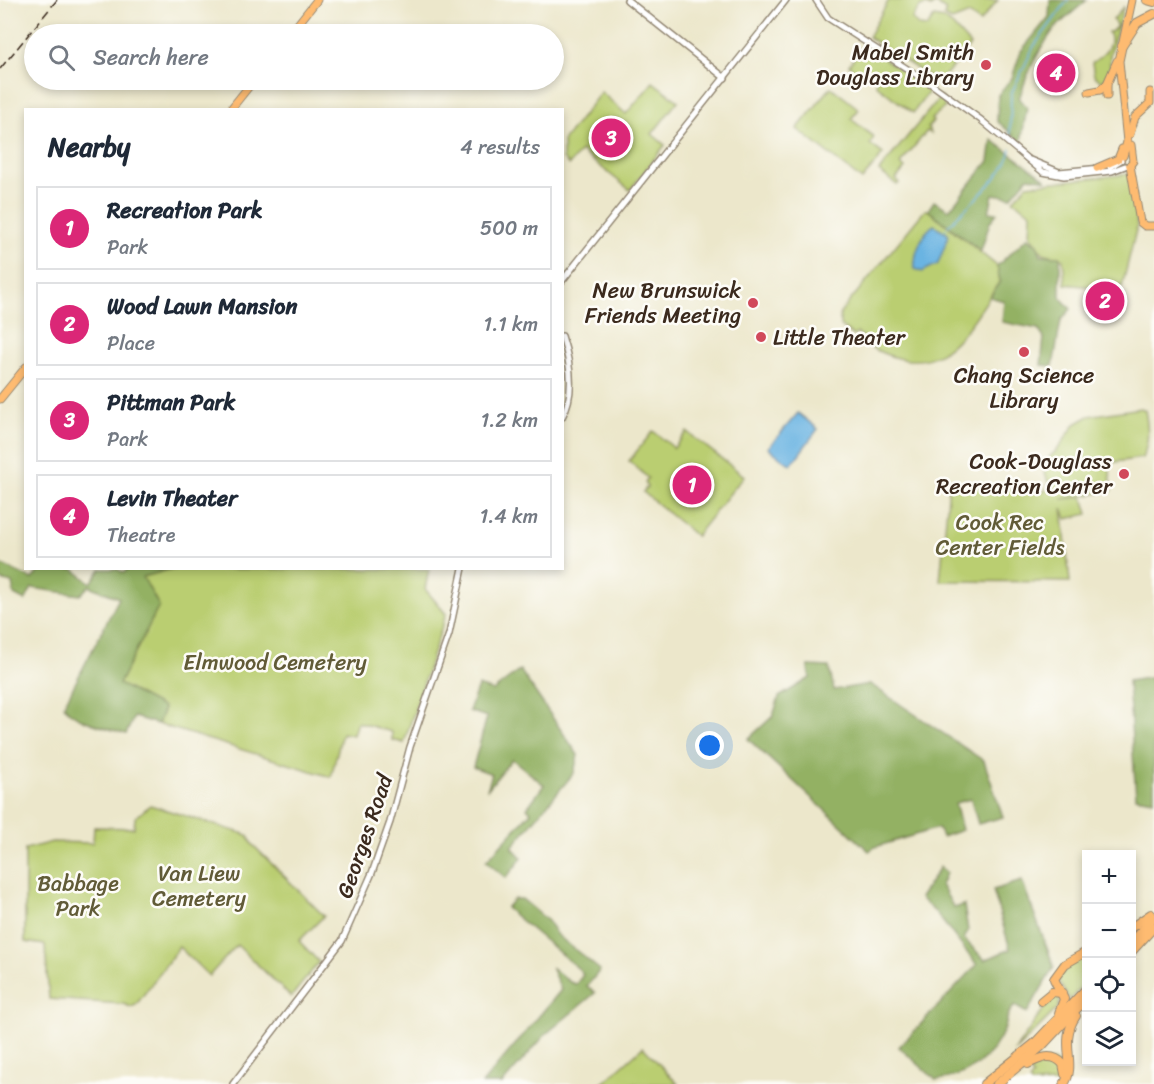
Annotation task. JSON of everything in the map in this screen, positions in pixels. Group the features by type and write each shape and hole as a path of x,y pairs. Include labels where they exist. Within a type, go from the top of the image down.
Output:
{"highway":[{"path":"1146,0 1154,2"},
{"path":"1122,46 1137,23 1154,15"},
{"path":"1136,924 1154,911"},
{"path":"1136,936 1154,917"},
{"path":"1136,946 1154,927"},
{"path":"1053,1024 1064,1004 1062,993 1054,979 1060,969 1082,955"},
{"path":"1050,970 1060,969"},
{"path":"1041,1001 1052,992 1062,993"},
{"path":"984,1084 1016,1060 1082,993"},
{"path":"997,1084 1041,1047 1082,1004"},
{"path":"1062,1084 1069,1073 1067,1033 1082,1007"},
{"path":"1011,1073 1041,1058 1054,1057 1065,1068 1062,1084"}],"main road":[{"path":"298,24 317,0"},
{"path":"1089,92 1100,90 1107,84 1120,56 1131,1"},
{"path":"1120,56 1128,134 1126,161 1140,222 1145,226 1154,226"},
{"path":"1107,84 1107,96"},
{"path":"232,108 246,90"},
{"path":"1097,168 1118,159 1136,117 1150,102 1150,92"},
{"path":"0,399 24,369"}],"street":[{"path":"627,0 725,78"},
{"path":"564,279 786,0"},
{"path":"816,0 828,18 934,86 1030,160 1042,172 1060,176 1112,171 1126,161"},
{"path":"1030,160 1059,172 1112,167 1126,161"},
{"path":"564,344 570,391 564,410"},
{"path":"564,353 567,356"},
{"name":"Georges Road","path":"233,1084 344,938 372,873 390,822 410,747 449,634 463,570"}],"green space":[{"path":"889,0 998,0 980,22 969,14 952,21 944,16 946,10 935,3 931,7 926,5 920,7 912,19 919,26 927,27 934,17 944,19 970,45 939,83 868,37"},
{"path":"1050,0 1087,0 1052,32 1032,64 1019,99 1027,107 1021,142 997,121 998,95 1012,78 1021,51 1049,17"},
{"path":"1124,6 1110,55 1110,69 1103,83 1094,75 1092,63 1104,54 1109,46 1108,32 1117,26 1113,20"},
{"path":"863,45 931,89 913,113 876,85 877,78 870,72 867,76 860,70 857,73 849,65"},
{"path":"653,82 678,101 652,134 665,145 630,190 581,151 569,165 564,160 564,140 601,92 626,114"},
{"path":"831,87 859,109 851,119 874,137 870,144 883,154 862,180 797,129"},
{"path":"941,96 945,107 931,119 933,121 928,127 931,133 927,131 900,164 905,168 896,179 899,183 897,185 879,171"},
{"path":"992,140 1047,180 1028,177 1011,197 993,194 989,212 997,213 990,222 981,251 928,210 934,201 949,210 989,161"},
{"path":"1129,174 1137,226 1122,287 1101,288 1065,284 1063,259 1043,253 1030,236 1031,213 1013,200 1027,185"},
{"path":"925,210 928,210 997,266 1000,281 974,320 947,349 931,358 913,360 891,356 865,344 868,340 857,333 854,336 840,325 840,313"},
{"path":"1027,238 1037,244 1041,255 1060,256 1060,297 1071,309 1061,320 1053,366 1041,365 1044,338 1038,329 1002,322 1004,301 990,297 1000,281 997,266"},
{"name":"Cook Rec Center Fields","path":"1141,408 1145,410 1148,434 1142,458 1109,463 1112,491 1062,499 1083,497 1088,514 1066,519 1062,508 1070,582 940,581 949,486 1045,491 1049,485 1042,464 1058,449 1075,424 1089,416"},
{"path":"653,431 674,448 687,432 744,476 696,536 643,492 647,487 645,482 648,478 629,461"},
{"path":"0,564 32,579 40,570 74,570 91,583 100,570 119,570 124,573 126,570 168,570 143,577 159,606 119,684 164,708 158,724 134,717 126,734 82,719 64,705 119,598 89,586 80,595 32,588 25,601 14,595 12,583 0,580"},
{"name":"Elmwood Cemetery","path":"167,570 429,570 425,589 446,614 404,743 392,740 392,732 357,722 353,735 342,733 331,777 158,724 164,708 119,684 159,606 142,577"},
{"path":"808,666 829,667 834,690 870,684 984,761 1003,817 978,824 971,799 955,803 962,830 942,837 938,828 875,847 869,851 748,739 773,716 779,697 810,678"},
{"path":"520,670 578,755 574,773 512,847 522,858 506,878 486,861 531,812 527,808 544,785 512,759 487,790 492,774 473,767 487,717 469,711 478,686 493,691"},
{"path":"1154,677 1154,800 1136,797 1128,681"},
{"path":"150,805 248,835 252,844 324,916 299,941 319,962 291,997 237,945 209,976 179,947 136,1005 131,1007 123,1004 49,999 45,945 25,942 25,849 52,842 93,843 94,827 134,828 135,818"},
{"path":"940,867 946,873 941,885 954,908 964,905 968,931 964,939 985,960 1010,949 993,890 1022,881 1054,967 1027,1013 1015,1006 1012,1009 999,1040 977,1065 957,1076 936,1080 899,1047 977,965 936,913 920,898"},
{"path":"514,899 522,899 548,921 556,934 600,970 587,986 595,993 546,1034 502,1084 482,1084 561,990 551,967 576,984 583,975 580,970 506,908"},
{"path":"1082,957 1082,986 1070,1000 1057,979 1061,971"},
{"path":"1054,994 1060,1000 1058,1008 1014,1052"},
{"path":"643,1047 678,1084 601,1084 605,1081"},
{"path":"1039,1061 1056,1061 1062,1072 1057,1083 1031,1084 1029,1081 1033,1076 1030,1071"}],"water":[{"path":"934,225 948,234 947,238 938,264 922,272 915,269 917,251 922,239"},
{"path":"798,413 818,429 791,465 768,448"}],"waterway":[{"path":"1010,135 1011,94 1034,46 1068,0"},
{"path":"948,226 994,180 1008,159 1011,149"}],"railway":[{"path":"37,24 57,0"},
{"path":"0,69 24,40"}],"place":[{"name":"Mabel Smith Douglass Library","path":"986,65"},
{"name":"Levin Theater","path":"1056,73"},
{"name":"Pittman Park","path":"611,138"},
{"name":"Wood Lawn Mansion","path":"1105,301"},
{"name":"New Brunswick Friends Meeting","path":"753,303"},
{"name":"Little Theater","path":"761,337"},
{"name":"Chang Science Library","path":"1024,352"},
{"name":"Cook-Douglass Recreation Center","path":"1124,474"},
{"name":"Recreation Park","path":"692,485"}],"park label":[{"name":"Van Liew Cemetery","path":"199,886"},
{"name":"Babbage Park","path":"78,896"}]}
